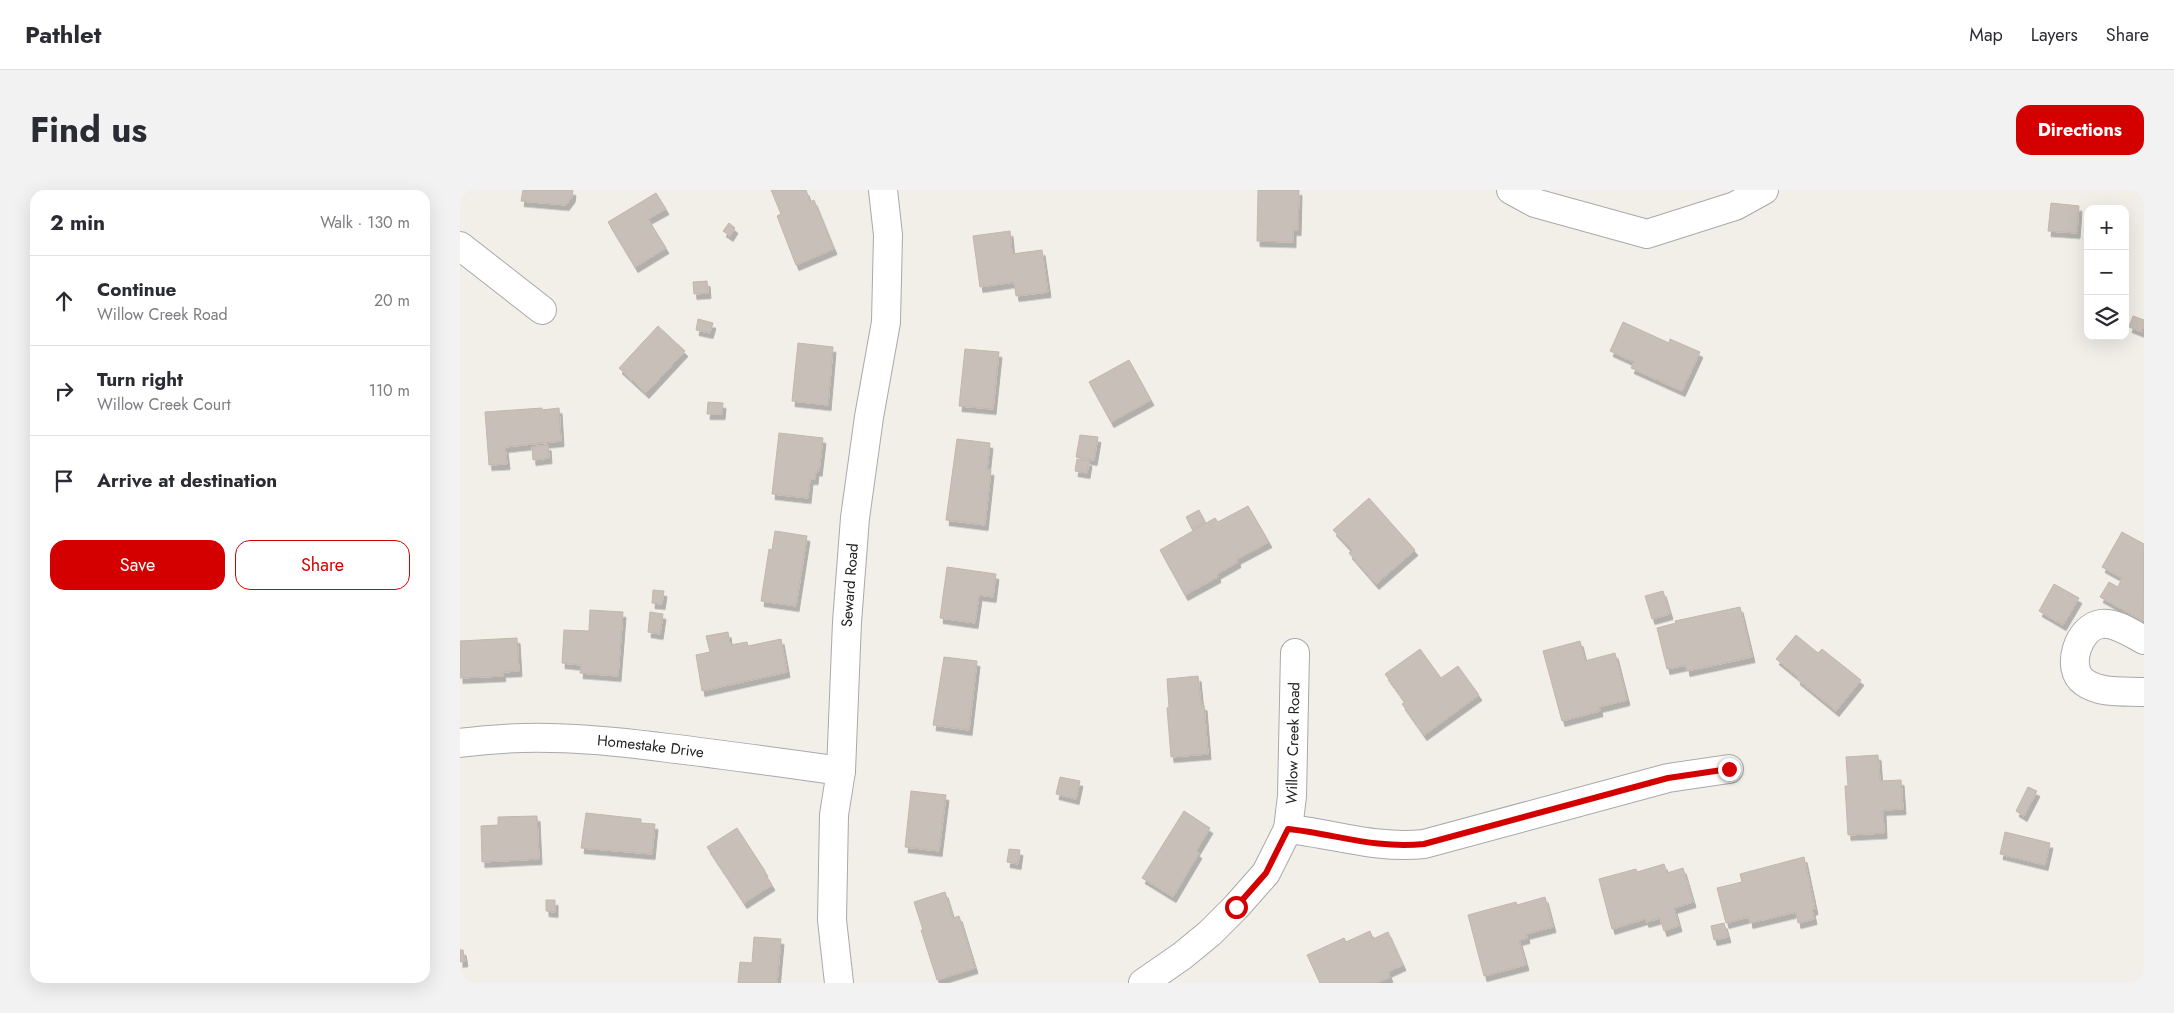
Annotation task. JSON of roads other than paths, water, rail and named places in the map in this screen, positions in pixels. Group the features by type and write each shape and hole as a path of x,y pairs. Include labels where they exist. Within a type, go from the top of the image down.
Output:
{"street":[{"name":"Seward Road","path":"839,983 832,920 834,815 841,771 847,622 855,518 869,417 886,322 888,235 883,190"},
{"path":"1511,190 1535,203 1647,234 1736,206 1764,190"},
{"path":"460,246 542,310"},
{"path":"2144,640 2114,625 2101,624 2084,632 2076,648 2075,667 2082,681 2100,689 2144,692"},
{"name":"Willow Creek Road","path":"1143,983 1182,956 1210,933 1236,907 1266,873 1288,829 1293,777 1295,653"},
{"name":"Homestake Drive","path":"460,743 485,739 554,737 606,740 841,771"},
{"path":"1288,829 1374,845 1402,846 1424,844 1668,778 1729,769"}]}
